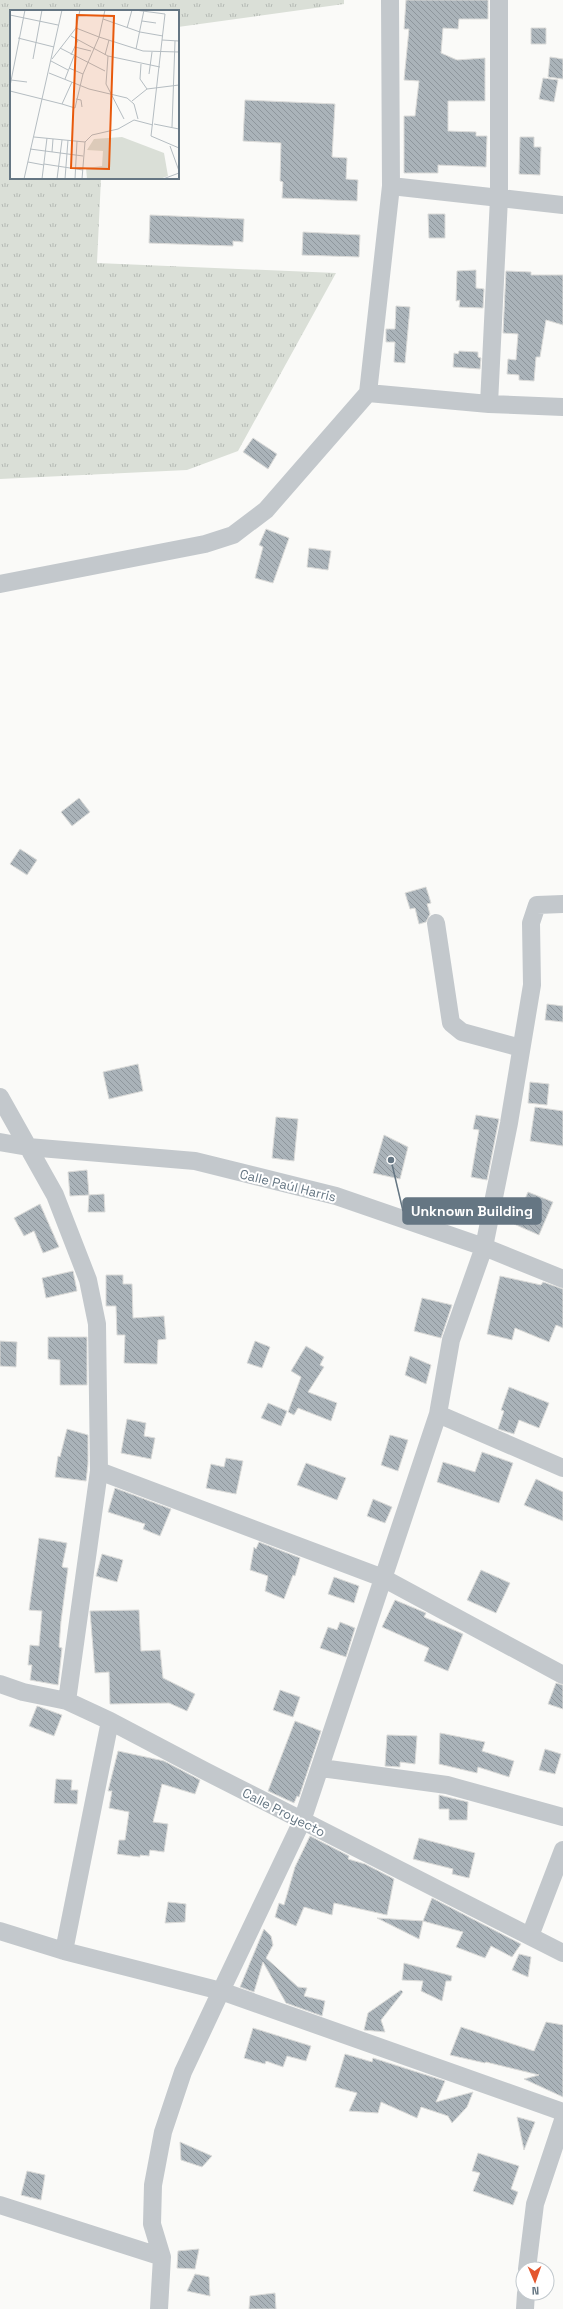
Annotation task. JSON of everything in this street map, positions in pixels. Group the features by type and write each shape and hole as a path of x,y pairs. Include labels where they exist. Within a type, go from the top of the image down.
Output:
{"street":[{"path":"0,584 205,544 232,535 266,510 368,393 391,186 390,0"},
{"path":"489,404 499,198 499,0"},
{"path":"391,186 563,205"},
{"path":"368,393 489,404 563,408"},
{"path":"159,2309 162,2257 152,2224 153,2186 162,2132 183,2072 302,1821 438,1414 451,1340 484,1247 509,1123 532,984 530,923 537,905 563,904"},
{"path":"436,923 451,1023 462,1032 522,1048"},
{"path":"0,1097 55,1195 88,1280 97,1324 99,1471 67,1701"},
{"name":"Calle Paúl Harris","path":"0,1142 28,1147 195,1161 336,1196 484,1247 563,1279"},
{"path":"438,1414 563,1468"},
{"path":"99,1471 384,1578 563,1675"},
{"name":"Calle Proyecto","path":"0,1684 23,1692 67,1701 110,1721 302,1821 563,1952"},
{"path":"64,1951 110,1721"},
{"path":"320,1768 447,1785 563,1817"},
{"path":"530,1936 563,1850"},
{"path":"0,1931 64,1951 221,1991 563,2112"},
{"path":"528,2261 535,2204 563,2120"},
{"path":"0,2205 162,2257"}],"green space":[{"path":"0,0 344,0 344,4 179,27 179,10 10,10 10,179 101,179 97,263 336,273 238,451 187,470 0,479"}],"building":[{"path":"406,0 488,0 488,19 459,19 458,29 443,28 441,53 457,60 485,58 485,101 448,101 448,131 476,132 476,136 487,136 486,167 438,165 438,173 404,173 404,116 415,116 419,81 404,80 409,29 404,29"},
{"path":"531,28 546,28 546,44 531,44"},
{"path":"550,57 563,59 563,79 548,77"},
{"path":"543,78 558,80 554,102 539,99"},
{"path":"245,100 335,104 332,157 347,158 346,179 358,180 357,201 282,198 283,182 280,181 281,143 243,141"},
{"path":"520,137 534,137 534,147 541,147 540,175 519,174"},
{"path":"428,214 445,214 445,238 429,238"},
{"path":"150,215 244,219 243,242 233,241 233,246 149,243"},
{"path":"303,232 360,235 359,257 302,255"},
{"path":"476,270 476,288 484,289 483,308 459,307 460,300 456,301 457,271"},
{"path":"506,271 531,272 531,275 563,275 563,325 546,320 540,357 536,357 534,381 519,380 519,375 507,374 508,359 516,360 518,334 503,333"},
{"path":"396,306 410,307 405,363 394,362 395,342 386,342 386,329 395,329"},
{"path":"459,351 478,352 478,357 481,358 480,369 453,367 454,353 458,354"},
{"path":"253,438 277,454 268,469 243,452"},
{"path":"266,529 289,538 273,583 255,578 263,547 259,545"},
{"path":"309,548 331,551 328,570 307,567"},
{"path":"79,798 90,812 72,826 61,812"},
{"path":"20,849 37,860 27,875 10,864"},
{"path":"426,887 431,903 427,904 430,914 426,922 419,924 415,908 410,909 405,893"},
{"path":"547,1004 563,1006 563,1022 545,1020"},
{"path":"138,1064 143,1091 109,1099 103,1072"},
{"path":"530,1082 549,1084 547,1105 528,1103"},
{"path":"535,1107 563,1111 563,1146 530,1141"},
{"path":"476,1115 499,1119 487,1180 471,1177 479,1130 473,1129"},
{"path":"276,1117 298,1119 294,1161 272,1158"},
{"path":"384,1135 408,1147 400,1179 373,1173"},
{"path":"87,1170 89,1195 70,1196 68,1172"},
{"path":"528,1192 553,1202 539,1235 514,1224"},
{"path":"104,1194 105,1212 88,1212 89,1195"},
{"path":"40,1204 59,1247 43,1253 34,1231 24,1236 14,1218"},
{"path":"73,1271 77,1291 46,1298 42,1278"},
{"path":"106,1275 123,1275 123,1284 132,1284 133,1318 164,1316 166,1339 158,1340 157,1364 124,1363 125,1335 117,1335 116,1306 106,1306"},
{"path":"500,1276 541,1285 543,1282 563,1289 563,1328 556,1325 549,1342 515,1328 512,1340 487,1334"},
{"path":"422,1298 452,1305 441,1338 414,1331"},
{"path":"48,1337 87,1337 87,1385 60,1385 60,1360 48,1359"},
{"path":"0,1341 17,1342 16,1367 0,1366"},
{"path":"255,1341 270,1347 262,1368 247,1363"},
{"path":"306,1346 324,1357 320,1365 324,1367 308,1392 337,1403 331,1421 298,1408 294,1415 288,1412 301,1377 291,1371"},
{"path":"410,1356 431,1365 426,1384 405,1375"},
{"path":"509,1387 549,1403 539,1428 519,1420 514,1434 498,1429 504,1411 501,1410"},
{"path":"268,1403 287,1411 281,1426 261,1418"},
{"path":"127,1419 146,1423 144,1436 155,1438 151,1459 121,1453"},
{"path":"67,1429 88,1435 88,1464 86,1481 55,1477 58,1456 60,1457"},
{"path":"390,1435 408,1440 398,1471 381,1465"},
{"path":"482,1452 513,1463 499,1503 437,1482 443,1462 475,1472"},
{"path":"226,1458 243,1461 236,1494 206,1488 211,1464 224,1467"},
{"path":"306,1463 346,1478 337,1500 297,1485"},
{"path":"536,1479 563,1492 563,1521 524,1505"},
{"path":"115,1488 171,1509 160,1536 143,1529 145,1524 108,1512"},
{"path":"373,1499 392,1507 385,1523 367,1516"},
{"path":"39,1538 67,1543 62,1567 68,1568 61,1621 59,1647 62,1648 58,1685 30,1680 32,1665 28,1665 30,1645 39,1646 42,1611 29,1610"},
{"path":"259,1542 300,1558 295,1576 293,1575 284,1599 265,1591 268,1576 250,1570 254,1547 256,1549"},
{"path":"102,1554 123,1560 117,1582 96,1576"},
{"path":"481,1570 510,1583 496,1613 467,1600"},
{"path":"334,1577 359,1586 354,1603 328,1594"},
{"path":"395,1600 426,1613 424,1617 463,1634 448,1671 424,1661 429,1648 382,1627"},
{"path":"139,1610 141,1651 160,1650 163,1678 195,1694 187,1711 169,1703 110,1704 109,1672 95,1673 90,1611"},
{"path":"340,1622 355,1628 346,1657 320,1648 328,1627 337,1630"},
{"path":"556,1683 563,1685 563,1709 548,1704"},
{"path":"280,1690 300,1697 293,1717 273,1710"},
{"path":"37,1706 62,1715 54,1736 29,1726"},
{"path":"295,1721 321,1731 299,1797 297,1796 294,1803 268,1791"},
{"path":"440,1733 485,1742 482,1751 514,1761 509,1777 478,1767 477,1773 439,1764"},
{"path":"387,1735 417,1736 415,1764 400,1762 400,1767 385,1766"},
{"path":"545,1749 561,1754 555,1774 539,1770"},
{"path":"118,1751 164,1761 200,1780 195,1794 162,1784 153,1822 168,1824 164,1852 150,1850 149,1856 140,1855 140,1857 117,1854 119,1840 125,1840 129,1812 109,1808 112,1791 108,1791"},
{"path":"56,1779 72,1780 71,1790 78,1790 77,1804 54,1803"},
{"path":"439,1795 468,1802 467,1820 449,1820 449,1809 439,1809"},
{"path":"310,1836 349,1856 348,1859 365,1864 394,1879 387,1915 334,1903 332,1915 304,1907 296,1926 275,1917 279,1903 284,1905 295,1867"},
{"path":"419,1838 475,1853 469,1878 452,1874 453,1869 413,1859"},
{"path":"432,1898 521,1944 512,1957 491,1946 485,1958 456,1947 463,1932 423,1921"},
{"path":"168,1902 186,1904 185,1922 165,1923"},
{"path":"377,1918 423,1921 419,1939"},
{"path":"264,1929 271,1936 273,1945 266,1958 298,1987 307,1988 304,1996 325,2001 322,2016 286,2003 263,1962 254,1992 240,1987"},
{"path":"519,1954 531,1957 528,1977 512,1970"},
{"path":"404,1963 452,1976 451,1981 446,1981 442,2001 421,1991 423,1981 402,1980"},
{"path":"401,1990 403,1992 381,2020 385,2032 364,2030 368,2013"},
{"path":"546,2022 563,2025 563,2097 524,2079 539,2075 450,2055 461,2027 534,2051"},
{"path":"253,2028 311,2046 306,2061 287,2056 283,2067 266,2061 265,2064 244,2058"},
{"path":"345,2054 372,2062 373,2058 445,2081 436,2102 473,2092 467,2107 452,2123 448,2116 421,2107 417,2118 381,2102 378,2113 349,2111 357,2093 335,2087"},
{"path":"517,2117 535,2122 524,2150"},
{"path":"180,2142 212,2156 202,2167 181,2160"},
{"path":"478,2153 519,2166 511,2189 518,2192 513,2205 473,2191 480,2173 472,2171"},
{"path":"27,2171 45,2175 41,2200 21,2195"},
{"path":"199,2249 195,2269 177,2268 178,2251"},
{"path":"195,2274 209,2277 210,2296 187,2291"},
{"path":"275,2293 276,2309 249,2309 250,2296"}],"place":[{"name":"Unknown Building","path":"391,1160"}]}
